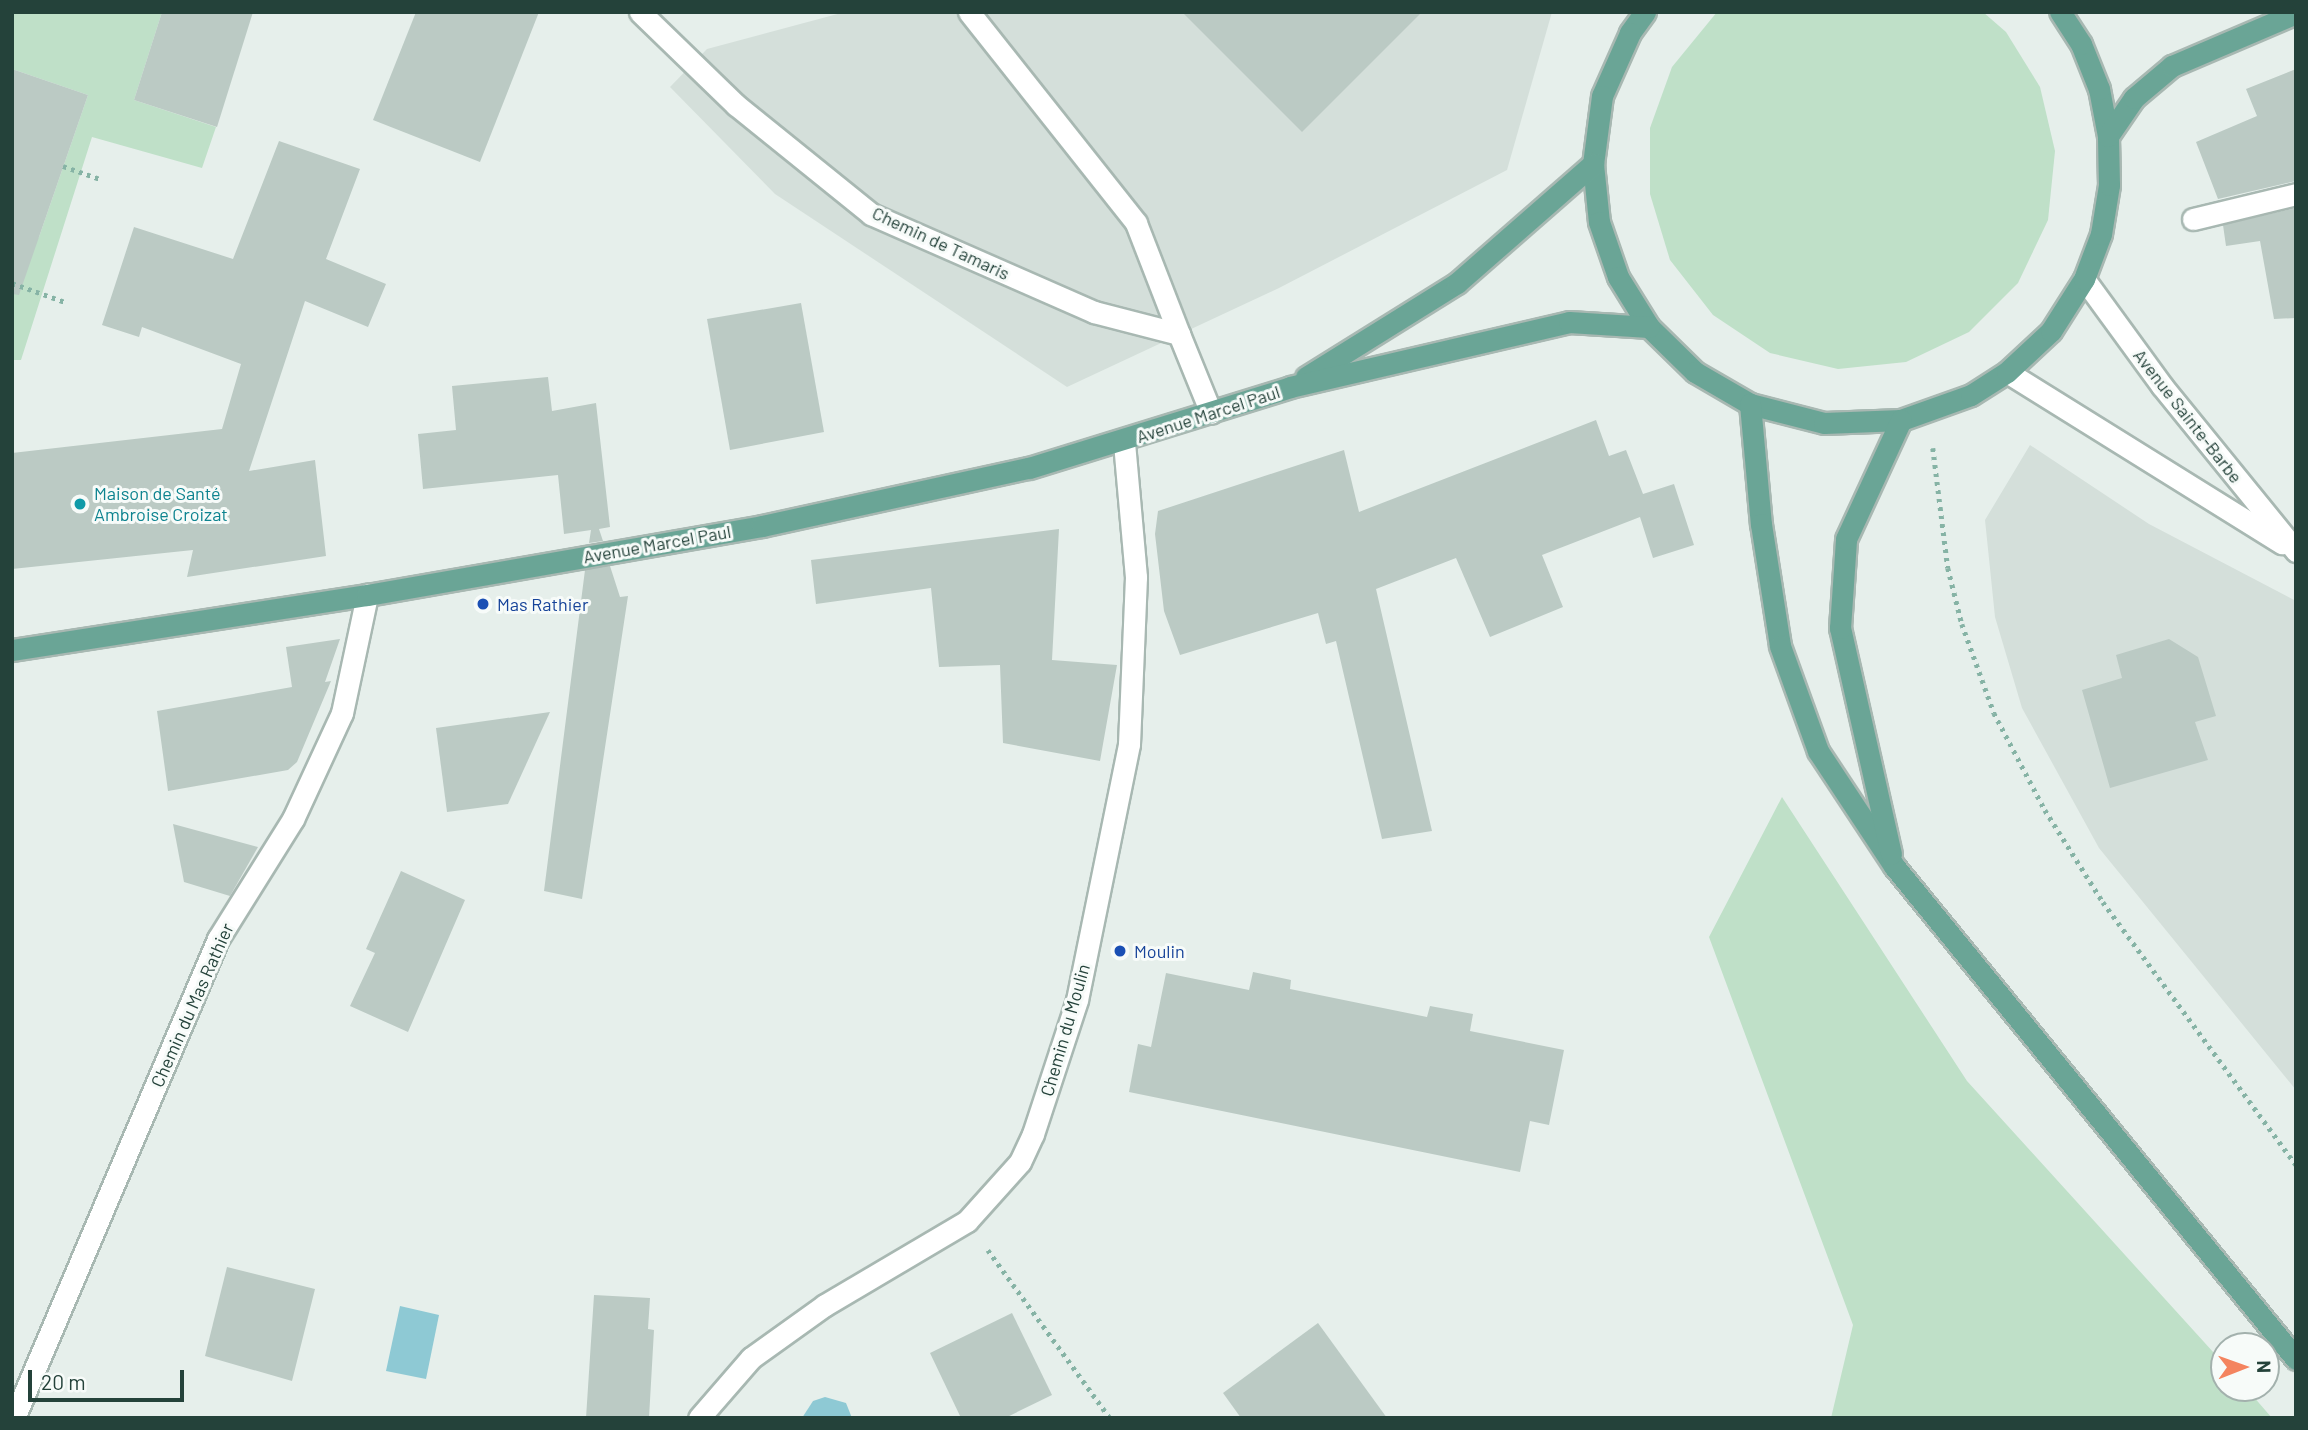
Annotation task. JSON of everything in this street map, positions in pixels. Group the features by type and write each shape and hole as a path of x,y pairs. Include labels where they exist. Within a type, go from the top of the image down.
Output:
{"main road":[{"path":"1622,12 1630,33"},
{"path":"1645,12 1630,33 1602,96 1593,164 1603,233 1618,277 1649,327 1695,372 1751,404 1824,423 1900,420 1932,411 2007,372 2051,331 2084,279 2103,222 2109,185 2108,136 2099,89 2081,44 2060,12"},
{"path":"2108,136 2134,98 2172,66 2296,13"},
{"name":"Avenue Marcel Paul","path":"1290,387 1457,284 1593,164"},
{"name":"Avenue Marcel Paul","path":"12,650 367,595 762,526 1028,468 1124,442 1290,387 1569,322 1649,327"},
{"path":"1751,404 1761,524 1780,646 1818,751 1894,866 2296,1359"},
{"path":"1894,866 1840,628 1846,539 1900,420"}],"street":[{"name":"Chemin de Tamaris","path":"640,12 736,105 871,214 1094,312 1180,334"},
{"path":"969,12 1136,223 1211,413"},
{"path":"2193,219 2296,194"},
{"name":"Avenue Sainte-Barbe","path":"2084,279 2162,386 2296,551"},
{"name":"Avenue Sainte-Barbe","path":"2007,372 2296,551"},
{"name":"Chemin du Moulin","path":"699,1418 751,1358 825,1305 967,1221 1020,1162 1033,1134 1077,1000 1129,744 1136,577 1124,442"},
{"name":"Chemin du Mas Rathier","path":"14,1418 218,939 293,819 342,713 367,595"}],"path":[{"path":"64,166 103,180"},
{"path":"12,283 65,302"},
{"path":"1932,411 1933,475 1948,568 1962,624 1994,713 2045,810 2103,902 2296,1165"},
{"path":"967,1221 1110,1418"}],"shaded area":[{"path":"845,12 1552,12 1507,170 1279,288 1067,387 775,194 670,87 707,49"},
{"path":"2030,445 2149,524 2296,601 2296,1090 2099,848 2022,708 1995,617 1985,520"}],"green space":[{"path":"12,12 162,12 134,100 216,127 202,168 92,137 21,360 12,360 12,267 39,237 88,95 12,69"},
{"path":"1717,12 1983,12 2006,32 2040,87 2055,151 2048,220 2018,283 1969,332 1906,362 1838,369 1770,353 1713,315 1670,260 1650,194 1650,128 1672,67"},
{"path":"1782,797 1967,1081 2210,1349 2210,1402 2258,1402 2272,1418 1831,1418 1853,1325 1709,937"}],"water":[{"path":"400,1306 439,1315 426,1379 386,1371"},
{"path":"825,1397 846,1403 852,1418 802,1418 813,1401"}],"building":[{"path":"162,12 253,12 217,127 134,100"},
{"path":"416,12 539,12 480,162 373,120"},
{"path":"1182,12 1422,12 1302,132"},
{"path":"12,69 88,95 19,295 12,294"},
{"path":"2296,69 2296,181 2218,199 2196,142 2257,116 2246,89"},
{"path":"279,141 360,169 326,259 386,284 368,327 305,301 249,471 315,460 326,556 187,577 193,550 12,569 12,453 222,429 241,364 142,327 139,337 102,325 134,227 233,259"},
{"path":"2296,208 2296,318 2274,319 2260,241 2226,246 2223,225"},
{"path":"801,303 824,432 730,450 707,319"},
{"path":"548,377 552,411 596,403 610,527 599,529 603,541 589,543 591,530 564,534 558,475 423,489 418,434 456,430 452,386"},
{"path":"1596,420 1609,456 1626,450 1643,494 1674,484 1694,545 1653,558 1640,517 1542,555 1563,607 1490,637 1456,558 1376,589 1432,831 1382,839 1336,641 1326,644 1318,613 1180,655 1164,611 1155,534 1158,511 1344,450 1359,512"},
{"path":"1059,529 1052,660 1117,665 1100,761 1003,743 1000,665 939,667 931,588 816,604 811,560"},
{"path":"610,566 620,597 628,596 582,899 544,891 585,570"},
{"path":"340,639 325,682 331,681 297,762 288,770 168,791 157,711 292,687 286,647"},
{"path":"2169,639 2198,657 2216,716 2195,722 2208,760 2110,788 2082,690 2122,678 2116,655"},
{"path":"550,712 508,804 447,812 436,728"},
{"path":"173,824 258,847 230,896 184,882"},
{"path":"401,871 465,900 408,1032 350,1006 375,953 366,949"},
{"path":"1253,972 1291,980 1290,989 1427,1017 1430,1006 1473,1014 1470,1031 1564,1050 1549,1125 1530,1121 1520,1172 1129,1092 1138,1044 1151,1047 1166,973 1249,990"},
{"path":"227,1267 315,1289 292,1381 205,1356"},
{"path":"594,1295 650,1298 648,1329 654,1330 649,1418 586,1418"},
{"path":"1012,1313 1052,1395 1005,1418 961,1418 930,1353"},
{"path":"1318,1323 1387,1418 1241,1418 1223,1393"}],"place":[{"name":"Maison de Santé Ambroise Croizat","path":"80,504"},
{"name":"Mas Rathier","path":"483,604"},
{"name":"Moulin","path":"1120,951"}]}
